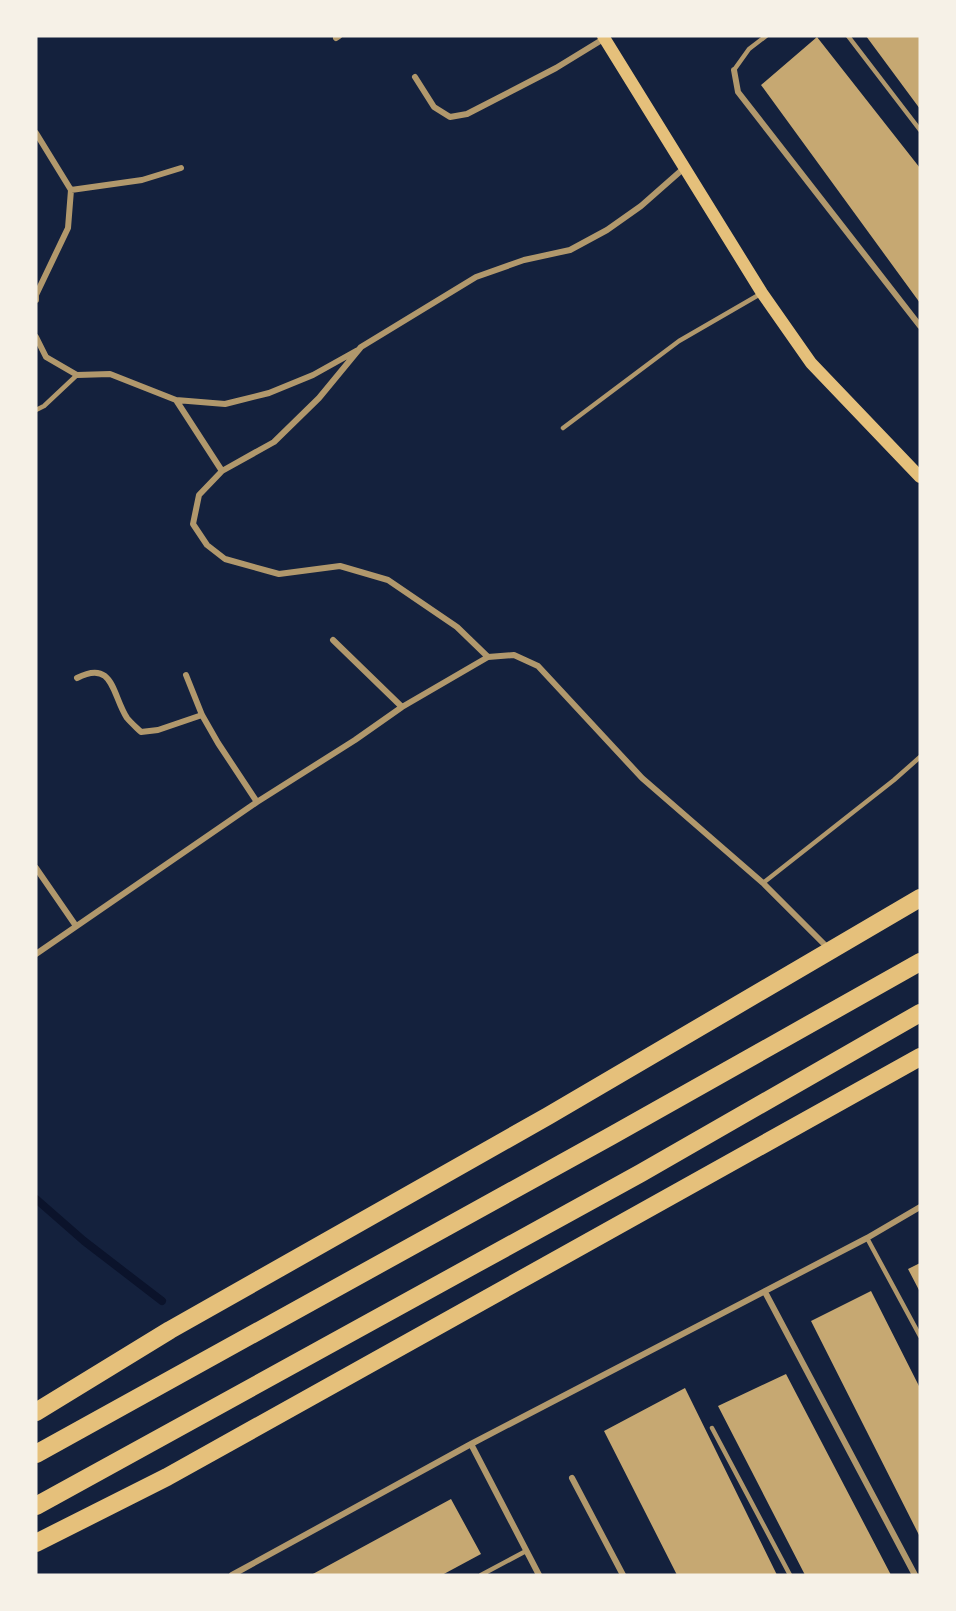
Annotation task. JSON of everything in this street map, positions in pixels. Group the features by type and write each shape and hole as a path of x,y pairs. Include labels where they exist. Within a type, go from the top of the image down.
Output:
{"highway":[{"path":"36,1413 170,1330 548,1116 920,898"},
{"path":"36,1454 920,962"},
{"path":"36,1506 641,1173 920,1013"},
{"path":"36,1543 166,1477 920,1057"}],"main road":[{"path":"605,37 762,293 811,363 920,477"}],"street":[{"path":"416,77 434,107 450,117 467,114 556,68 605,37"},
{"path":"734,70 738,92 920,326"},
{"path":"36,133 71,190 68,228 36,295 36,300"},
{"path":"71,190 142,180 181,168"},
{"path":"36,337 46,357 77,375 110,374 176,400 225,404 269,393 313,375 476,277 524,260 570,250 598,235 641,206 684,169"},
{"path":"361,347 319,398 274,442 222,471 199,495 193,524 207,545 225,559 279,574 340,566 388,580 457,627 488,657"},
{"path":"176,400 222,471"},
{"path":"333,640 402,707"},
{"path":"36,954 257,802 355,740 402,707 488,657 514,655 538,666 642,778 763,883 830,950"},
{"path":"77,678 86,673 99,672 108,677 128,719 141,732 158,730 202,715"},
{"path":"186,675 202,715 257,802"},
{"path":"36,868 76,926"},
{"path":"232,1575 471,1444 765,1292 920,1207"},
{"path":"765,1292 915,1575"},
{"path":"471,1444 539,1575"},
{"path":"572,1478 624,1575"}],"lane":[{"path":"734,70 749,49 766,36"},
{"path":"848,36 920,130"},
{"path":"563,428 679,341 762,293"},
{"path":"36,410 44,406 77,375"},
{"path":"763,883 920,757"},
{"path":"867,1238 920,1336"},
{"path":"712,1428 790,1575"},
{"path":"481,1575 526,1551"}],"building":[{"path":"866,36 920,36 920,109"},
{"path":"817,37 920,168 920,303 761,85"},
{"path":"920,1263 920,1292 908,1269"},
{"path":"871,1291 920,1388 920,1537 811,1321"},
{"path":"786,1374 891,1575 805,1575 718,1406"},
{"path":"685,1388 777,1575 677,1575 604,1431"},
{"path":"451,1499 481,1554 442,1575 311,1575"}],"waterway":[{"path":"36,1199 84,1241 162,1301"}]}
